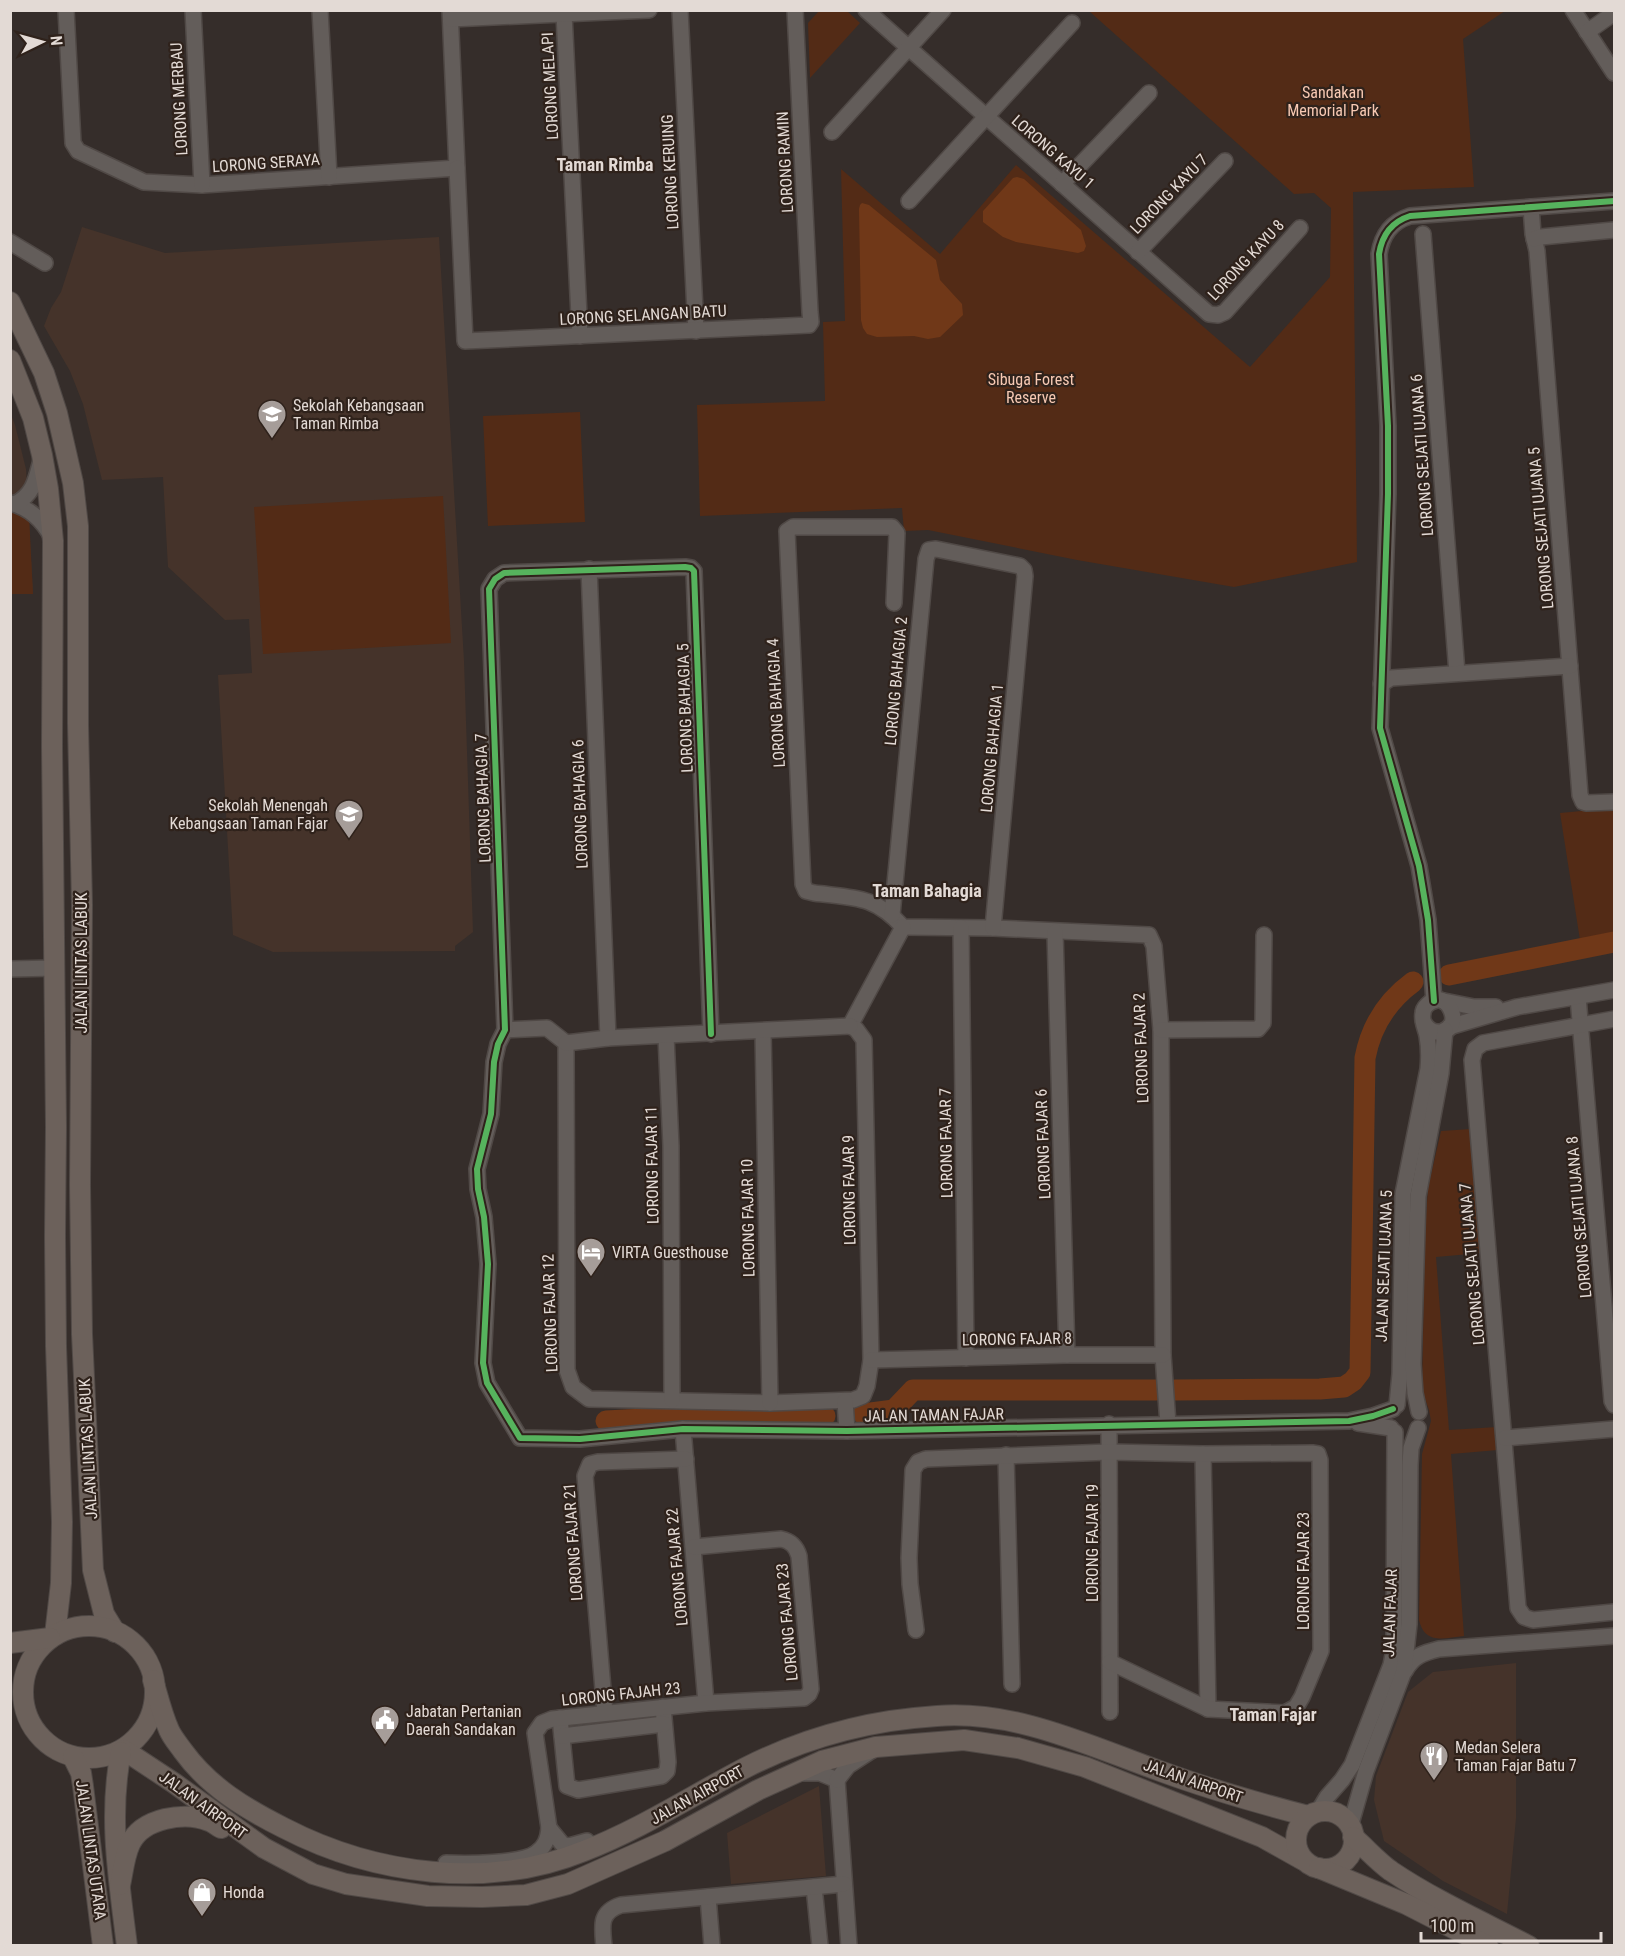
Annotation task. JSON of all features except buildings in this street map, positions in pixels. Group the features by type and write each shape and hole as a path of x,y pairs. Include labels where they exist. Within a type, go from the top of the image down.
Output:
{"main road":[{"name":"JALAN LINTAS LABUK","path":"10,302 44,373 57,413 73,483 78,526 78,724 82,904 80,1185 82,1334 93,1570 104,1614 115,1632"},
{"name":"JALAN LINTAS LABUK","path":"10,360 33,418 42,455 53,541 56,1313 62,1522 61,1583 52,1636"},
{"path":"10,1643 52,1636 76,1627 96,1626 115,1632 133,1643 146,1660 153,1680 154,1700 149,1719 139,1735 122,1751 90,1758 74,1757 50,1746 10,1702"},
{"path":"32,1726 24,1708 23,1688 27,1669 36,1652 52,1636"},
{"name":"JALAN AIRPORT","path":"153,1680 170,1732 201,1773 233,1800 304,1838 336,1851 408,1869 484,1873 534,1866 581,1852 615,1838 747,1767 795,1746 882,1722 938,1716 988,1716 1055,1732 1180,1779 1274,1808 1313,1814"},
{"name":"JALAN AIRPORT","path":"122,1751 174,1783 264,1848 313,1874 346,1884 428,1896 482,1897 526,1895 568,1884 622,1862 758,1790 822,1761 876,1747 964,1740 1018,1748 1085,1767 1154,1793 1262,1837 1311,1864 1406,1904 1488,1946"},
{"name":"JALAN LINTAS UTARA","path":"122,1751 115,1797 115,1827 127,1946"},
{"name":"JALAN LINTAS UTARA","path":"74,1757 81,1773 104,1946"},
{"path":"1352,1832 1352,1850 1344,1861 1332,1868 1311,1864 1298,1851 1296,1841 1301,1823 1313,1814 1327,1811 1337,1813 1345,1819 1352,1832 1378,1861 1392,1872 1529,1946"},
{"path":"120,1885 130,1842 160,1820 178,1817 209,1821 292,1875 333,1890 375,1901 420,1906 465,1905 526,1895"}],"street":[{"name":"LORONG SERAYA","path":"66,10 73,143 78,151 144,182 202,185 457,168"},
{"name":"LORONG MERBAU","path":"193,10 202,185"},
{"path":"320,10 329,177"},
{"name":"LORONG MELAPI","path":"450,15 564,14 649,10"},
{"name":"LORONG KERUING","path":"680,10 696,331"},
{"name":"LORONG RAMIN","path":"795,10 810,312"},
{"name":"LORONG KAYU 1","path":"866,10 1209,314 1218,315"},
{"path":"832,132 943,10"},
{"path":"1573,10 1614,73"},
{"path":"1587,32 1614,13"},
{"name":"LORONG MELAPI","path":"564,14 580,336"},
{"path":"450,15 457,168"},
{"path":"909,201 1072,23"},
{"path":"1062,184 1149,93"},
{"name":"LORONG KAYU 7","path":"1138,252 1225,161"},
{"name":"LORONG SELANGAN BATU","path":"457,168 465,341 808,325 811,322 810,312"},
{"path":"1439,1001 1419,866 1380,728 1388,495 1388,426 1380,245 1391,226 1400,219 1410,216 1614,201"},
{"name":"LORONG SEJATI UJANA 5","path":"1536,206 1543,228 1538,242 1580,795 1583,802 1589,804 1614,802"},
{"name":"LORONG KAYU 8","path":"1218,315 1225,312 1300,228"},
{"path":"1538,242 1614,231"},
{"name":"LORONG SEJATI UJANA 6","path":"1423,234 1456,674"},
{"path":"10,242 45,263"},
{"path":"13,503 26,498 31,491 42,455"},
{"path":"13,503 34,514 42,522 53,541"},
{"name":"LORONG BAHAGIA 4","path":"892,915 868,899 814,893 806,891 803,885 787,531 793,527 892,527 895,529 897,533 894,603"},
{"name":"LORONG BAHAGIA 2","path":"892,915 926,559 929,550 936,549 1020,566 1024,570"},
{"name":"LORONG BAHAGIA 5","path":"504,573 685,567 694,571 711,1034"},
{"name":"LORONG BAHAGIA 6","path":"589,569 608,1038"},
{"name":"LORONG BAHAGIA 1","path":"993,928 1024,570"},
{"name":"LORONG BAHAGIA 7","path":"504,573 495,579 489,589 505,1030"},
{"path":"1382,644 1390,662 1400,674 1406,677"},
{"path":"1380,684 1391,678 1570,666"},
{"path":"1380,709 1384,697 1393,686 1406,677"},
{"path":"505,1030 547,1028 566,1043 608,1038 850,1026 903,927 892,915"},
{"name":"LORONG FAJAR 2","path":"903,927 993,928 1149,935 1154,946 1161,1030 1163,1355 1168,1424"},
{"name":"LORONG FAJAR 7","path":"961,928 966,1358"},
{"name":"LORONG FAJAR 6","path":"1055,932 1067,1355"},
{"path":"1161,1030 1258,1029 1263,1023 1264,935"},
{"path":"10,969 55,968"},
{"path":"1517,1007 1473,1006 1439,1001 1425,1006 1423,1021 1434,1031 1447,1029 1517,1007 1614,990"},
{"name":"LORONG SEJATI UJANA 8","path":"1578,997 1614,1405"},
{"path":"1439,1001 1451,1008 1453,1013 1452,1023 1447,1029"},
{"name":"LORONG SEJATI UJANA 7","path":"1614,1019 1483,1043 1475,1049 1472,1060 1518,1608 1524,1617 1533,1620 1614,1612"},
{"name":"JALAN SEJATI UJANA 5","path":"1395,1407 1400,1374 1401,1215 1407,1170 1428,1069 1429,1053 1423,1021"},
{"name":"LORONG FAJAR 9","path":"850,1026 856,1029 864,1040 871,1360"},
{"name":"JALAN SEJATI UJANA 5","path":"1419,1412 1413,1364 1418,1196 1447,1029"},
{"name":"JALAN TAMAN FAJAR","path":"505,1030 498,1044 494,1062 491,1114 477,1169 478,1189 484,1217 488,1271 483,1363 487,1383 520,1438 580,1439 683,1428 847,1431 1349,1421"},
{"name":"LORONG FAJAR 10","path":"763,1031 770,1403"},
{"name":"LORONG FAJAR 11","path":"666,1036 671,1146 672,1400"},
{"name":"LORONG FAJAR 12","path":"566,1043 567,1370 573,1388 589,1399 770,1403 845,1401"},
{"name":"LORONG FAJAR 8","path":"871,1360 1163,1355"},
{"path":"847,1431 845,1401 863,1396 871,1360"},
{"path":"1407,1403 1419,1412 1421,1423 1410,1435 1405,1436 1393,1430 1349,1421 1373,1416 1407,1403"},
{"path":"1393,1430 1389,1418 1395,1407"},
{"name":"LORONG FAJAR 19","path":"1109,1424 1110,1712"},
{"name":"LORONG FAJAR 22","path":"683,1428 706,1703"},
{"name":"JALAN FAJAR","path":"1352,1832 1366,1771 1404,1671 1409,1624 1410,1465 1418,1428"},
{"name":"JALAN FAJAR","path":"1313,1814 1352,1765 1391,1665 1394,1650 1393,1430"},
{"path":"1505,1438 1614,1433"},
{"name":"LORONG FAJAR 23","path":"916,1630 909,1558 913,1470 918,1462 926,1459 1109,1452 1318,1454 1320,1460 1321,1652 1302,1697 1296,1707 1286,1713 1208,1709"},
{"path":"1110,1662 1208,1709 1203,1454"},
{"path":"1006,1455 1012,1684"},
{"name":"LORONG FAJAR 21","path":"605,1713 585,1476 590,1464 598,1462 686,1460"},
{"name":"LORONG FAJAR 23","path":"694,1547 781,1539 788,1540 792,1544 799,1556 811,1689 804,1698 706,1703"},
{"path":"1409,1624 1421,1641 1439,1649"},
{"path":"1404,1671 1418,1655 1439,1649 1614,1636"},
{"name":"LORONG FAJAH 23","path":"549,1828 535,1733 542,1723 560,1718 706,1703"},
{"path":"560,1718 567,1786 578,1790 662,1776 668,1771 663,1707"},
{"path":"562,1736 664,1724"},
{"path":"849,1946 837,1780 848,1766 876,1747"},
{"path":"797,1773 820,1773 837,1780"},
{"path":"549,1828 563,1845 581,1844 701,1792"},
{"path":"336,1851 401,1862 462,1864 504,1861 530,1857 537,1853 547,1842 549,1828"},
{"path":"604,1946 602,1926 607,1912 621,1905 844,1884"},
{"path":"814,1887 820,1946"},
{"path":"708,1897 712,1946"}],"shaded area":[{"path":"1013,178 1024,179 1081,230 1086,246 1084,251 1078,253 1016,242 1003,237 983,222 983,211"},
{"path":"862,203 869,205 936,260 940,280 962,304 963,315 940,337 928,339 914,336 877,337 867,334 863,328 859,209"},
{"name":"Sekolah Kebangsaan Taman Rimba","path":"82,227 165,253 439,237 464,661 473,932 455,946 455,951 273,952 233,935 218,675 252,673 249,619 225,620 168,567 163,477 102,480 83,404 70,371 44,326 61,292"},
{"path":"10,412 26,469 33,594 11,594"},
{"path":"1516,1663 1516,1818 1507,1914 1443,1881 1384,1841 1374,1800 1376,1776 1408,1692 1433,1672"},
{"path":"819,1786 826,1876 731,1884 727,1833"}],"green space":[{"path":"819,11 847,11 860,23 810,78 808,23"},
{"name":"Sibuga Forest Reserve","path":"1089,11 1505,11 1463,39 1474,187 1353,192 1357,562 1234,587 1077,560 928,530 904,531 902,508 700,516 697,405 825,401 823,322 845,321 841,169 940,254 1016,165 1250,367 1330,277 1331,208 1314,193 1294,194"},
{"path":"580,412 585,522 488,526 483,416"},
{"path":"443,496 451,643 263,654 254,507"},
{"path":"10,511 29,515 33,594 11,594"},
{"path":"1614,808 1614,934 1580,940 1560,813"},
{"path":"1471,1129 1481,1253 1436,1257 1449,1430 1497,1427 1498,1450 1451,1454 1464,1636 1436,1638 1426,1633 1419,1620 1422,1454 1431,1421 1422,1390 1425,1231 1428,1188 1441,1131"}],"waterway":[{"path":"1449,975 1614,942"},
{"path":"1175,1390 1344,1387 1360,1372 1365,1058 1371,1035 1382,1015 1395,997 1413,982"},
{"path":"863,1414 894,1410 913,1390 1156,1390"},
{"path":"606,1421 681,1417 825,1416"}],"cycle path":[{"path":"1434,1001 1428,920 1419,866 1380,728 1388,494 1388,426 1380,247 1388,230 1410,216 1614,201"},
{"path":"711,1034 694,571 685,567 504,573 495,579 489,589 505,1030 498,1044 494,1062 491,1114 477,1169 488,1264 483,1363 487,1383 520,1438 580,1439 683,1429 847,1431 1349,1421 1393,1409"}],"place":[{"name":"Sekolah Kebangsaan Taman Rimba","path":"272,440"},
{"name":"Sekolah Menengah Kebangsaan Taman Fajar","path":"349,840"},
{"name":"VIRTA Guesthouse","path":"591,1278"},
{"name":"Jabatan Pertanian Daerah Sandakan","path":"385,1746"},
{"name":"Medan Selera Taman Fajar Batu 7","path":"1434,1782"},
{"name":"Honda","path":"202,1918"}],"district":[{"name":"Taman Rimba","path":"605,164"},
{"name":"Taman Bahagia","path":"927,890"},
{"name":"Taman Fajar","path":"1273,1714"}],"park label":[{"name":"Sandakan Memorial Park","path":"1333,101"}]}
